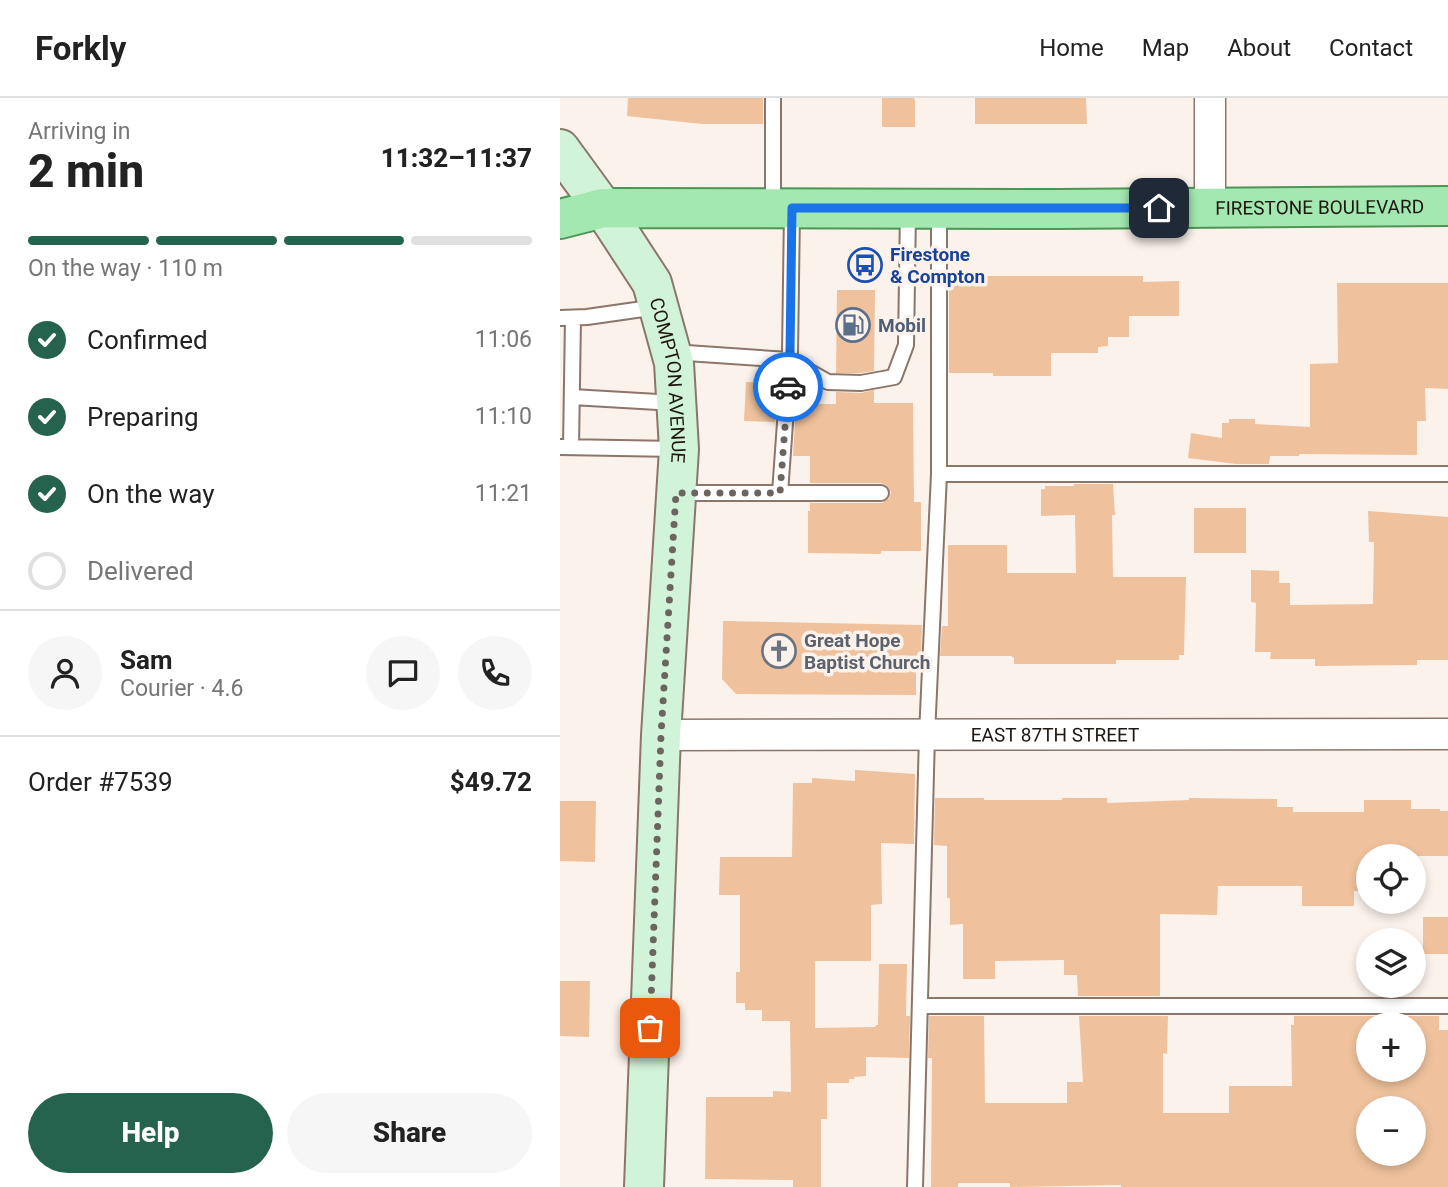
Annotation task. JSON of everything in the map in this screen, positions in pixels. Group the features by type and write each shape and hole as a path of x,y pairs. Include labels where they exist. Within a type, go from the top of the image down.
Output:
{"main road":[{"name":"COMPTON AVENUE","path":"560,149 652,283 674,363 679,449 661,735 644,1187"},
{"name":"FIRESTONE BOULEVARD","path":"560,194 603,208"},
{"name":"FIRESTONE BOULEVARD","path":"560,219 603,208 1448,206"}],"street":[{"path":"1210,98 1210,208"},
{"name":"EAST 87TH STREET","path":"661,735 1448,734"}],"lane":[{"path":"773,98 783,208 789,360 780,493"},
{"path":"671,352 789,360 828,382 861,383 894,377 906,345 923,208"},
{"path":"915,1187 927,735 939,474 923,208"},
{"path":"659,307 567,318 572,397 566,447 679,449"},
{"path":"572,397 676,403"},
{"path":"939,474 1448,474"},
{"path":"676,493 881,493"},
{"path":"920,1006 1448,1006"}],"building":[{"path":"628,98 763,98 763,124 702,124 627,116"},
{"path":"882,98 914,98 915,127 882,127"},
{"path":"975,98 1086,98 1087,124 975,124"},
{"path":"949,276 1143,276 1143,282 1179,281 1179,316 1129,316 1129,337 1108,337 1108,346 1098,347 1098,353 1051,353 1051,376 949,373"},
{"path":"1337,283 1448,283 1448,389 1425,388 1426,421 1417,421 1417,455 1299,454 1270,456 1269,464 1236,464 1188,458 1191,433 1222,438 1222,423 1229,423 1229,419 1255,419 1255,424 1310,427 1310,364 1338,363"},
{"path":"837,290 875,290 874,371 836,373"},
{"path":"746,382 778,383 775,422 744,421"},
{"path":"874,390 874,403 913,403 914,502 921,502 921,551 881,551 881,554 808,553 810,503 882,503 889,498 891,492 881,483 810,483 810,456 793,456 796,404 836,404 836,392 861,393"},
{"path":"1113,484 1113,577 1186,577 1184,655 1179,655 1179,660 1116,660 1116,664 1014,664 1014,658 1011,656 940,656 942,626 948,626 948,545 1007,545 1007,573 1076,573 1075,515 1041,516 1041,489 1045,489 1045,486"},
{"path":"1194,508 1246,508 1246,553 1194,553"},
{"path":"1368,511 1448,517 1448,660 1417,660 1417,665 1315,666 1315,659 1270,659 1271,652 1255,652 1256,603 1251,602 1251,570 1279,571 1279,583 1290,583 1290,605 1373,604 1374,542 1369,542"},
{"path":"723,621 922,625 921,656 916,656 916,695 736,694 722,679"},
{"path":"855,770 915,774 914,844 881,843 882,904 871,905 871,961 815,961 815,1028 878,1025 879,964 907,964 906,1016 910,1016 909,1058 866,1057 866,1076 849,1079 849,1083 827,1083 827,1119 821,1119 821,1187 793,1187 793,1180 705,1179 706,1097 773,1097 773,1091 791,1092 790,1021 762,1021 762,1010 745,1010 745,1003 736,1003 736,972 740,972 740,895 719,895 720,857 792,857 793,783 812,783 812,778 855,781"},
{"path":"935,798 1107,798 1107,803 1189,798 1277,799 1277,807 1293,807 1293,812 1364,812 1364,800 1411,800 1411,809 1448,811 1448,856 1426,856 1426,844 1356,844 1354,906 1302,906 1302,886 1218,886 1217,915 1160,914 1160,996 1078,996 1077,975 1064,975 1064,960 995,961 995,979 963,979 963,924 950,925 947,846 934,845"},
{"path":"560,801 596,801 595,862 560,861"},
{"path":"1423,917 1448,917 1448,954 1426,954 1426,928 1423,928"},
{"path":"560,981 590,981 589,1037 560,1036"},
{"path":"929,1016 984,1016 985,1103 1067,1103 1067,1082 1083,1082 1079,1016 1168,1016 1167,1054 1163,1053 1163,1113 1229,1113 1229,1086 1292,1086 1291,1025 1294,1025 1294,1016 1356,1016 1356,1082 1426,1082 1426,1016 1439,1016 1439,1030 1448,1030 1448,1187 1010,1187 1010,1183 958,1183 958,1187 931,1187 932,1058 928,1058"}],"way so far":[{"path":"650,1028 661,735 676,493 780,493 788,387"}],"place":[{"name":"Firestone & Compton","path":"865,265"},
{"name":"Mobil","path":"853,325"},
{"name":"Great Hope Baptist Church","path":"779,651"}],"route":[{"path":"788,387 792,208 1159,208"}]}
